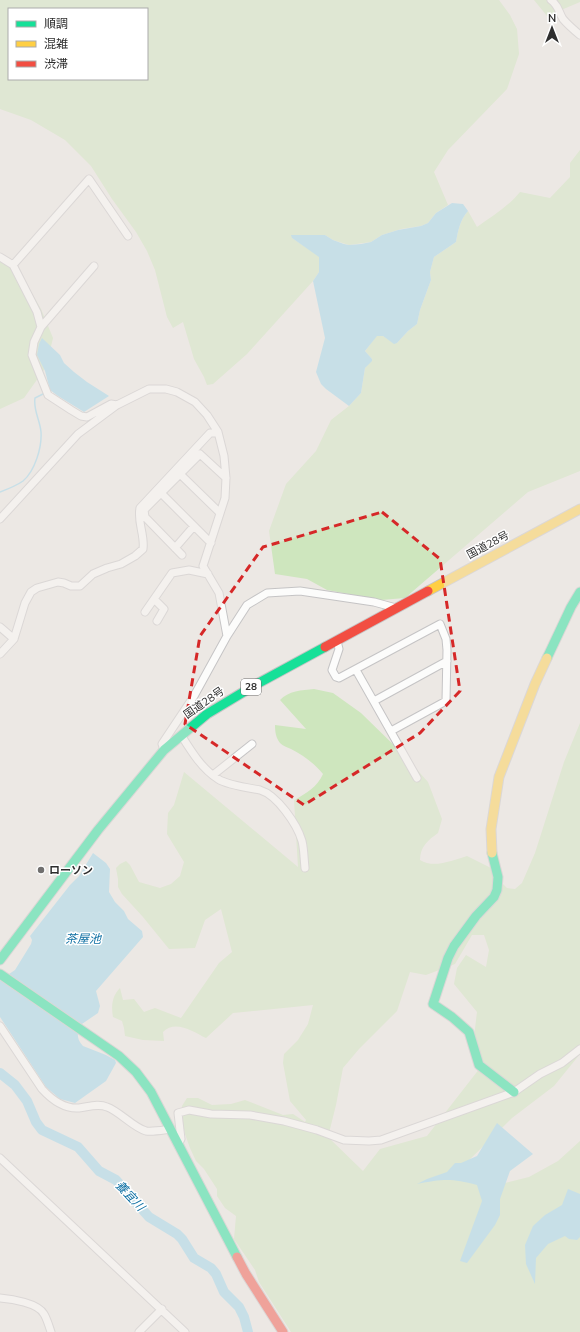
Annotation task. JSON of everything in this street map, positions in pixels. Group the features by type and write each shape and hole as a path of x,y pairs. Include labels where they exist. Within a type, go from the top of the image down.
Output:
{"main road":[{"name":"国道28号","path":"0,960 98,830 164,750 207,714 234,696 580,509"},
{"path":"514,1092 479,1065 469,1032 452,1017 433,1004 448,958 454,946 476,916 494,897 497,890 498,877 491,851 491,829 500,777 535,684 571,607 580,592"},
{"path":"4,976 119,1056 136,1072 151,1092 246,1274 283,1332"}],"street":[{"path":"551,0 556,4 563,18 580,35"},
{"path":"13,266 89,179 128,236"},
{"path":"0,257 13,266 37,312 41,327"},
{"path":"94,266 41,327 34,342 32,355 47,392 81,416 87,417 111,404 117,405"},
{"path":"0,519 78,434 117,405 149,389 166,389 177,392 195,402 207,415 218,433 224,456 226,478 225,498 203,566 219,593 227,636"},
{"path":"0,654 14,639 25,603 31,592 37,588 58,582 71,586 80,586 93,574 121,564 143,549 144,543 139,515 140,508 210,433 218,433"},
{"path":"182,555 145,517 144,510 200,454 226,478"},
{"path":"180,474 220,513"},
{"path":"160,493 211,543"},
{"path":"175,548 194,526"},
{"path":"145,612 172,573 189,570 208,574"},
{"path":"164,750 162,744 194,696 227,636 247,605 267,592 300,591 374,602 396,608"},
{"path":"154,600 164,609 157,621"},
{"path":"337,641 339,649 332,670 336,677 339,678 440,624 446,639 446,701 391,731"},
{"path":"0,626 14,639"},
{"path":"374,701 446,661"},
{"path":"356,670 417,778"},
{"path":"181,735 194,754 219,780 262,791 277,802 288,813 302,840 305,868"},
{"path":"213,775 252,744"},
{"path":"0,1026 42,1089 49,1097 57,1102 78,1108 88,1106 105,1106 114,1110 145,1131 171,1129"},
{"path":"178,1145 181,1139 178,1113 189,1110 211,1114 250,1115 272,1118 317,1130 344,1140 369,1141 391,1137 514,1092 540,1074 562,1063 580,1049"},
{"path":"0,1158 186,1332"},
{"path":"0,1298 16,1300 36,1307 43,1313 50,1332"},
{"path":"139,1332 162,1309"}],"highlighted area":[{"path":"382,512 440,559 460,691 420,733 304,805 185,724 200,636 263,547"}],"green space":[{"path":"0,0 499,0 510,15 517,29 519,54 507,89 448,150 434,172 448,205 436,213 428,223 382,235 371,242 349,245 333,240 325,235 292,238 319,256 319,272 313,281 247,354 213,384 207,385 194,359 183,322 173,328 167,317 155,270 147,251 136,232 112,199 91,166 65,140 31,120 0,109"},
{"path":"534,0 580,0 580,2 547,16"},
{"path":"580,150 580,471 528,492 405,598 381,600 327,590 307,579 275,574 269,531 286,484 316,451 331,420 349,406 361,393 365,368 372,359 365,351 377,335 383,336 394,343 397,343 417,324 420,310 431,280 430,272 434,257 456,242 461,222 468,211 477,227 505,207 520,192 550,198 570,177 570,163"},
{"path":"0,258 23,278 41,309 53,338 46,367 24,398 0,409"},
{"path":"314,689 333,693 361,713 402,753 428,782 442,819 438,833 428,841 421,851 420,860 425,863 437,864 467,856 491,868 507,888 515,889 522,883 535,853 564,762 580,723 580,1054 554,1086 512,1118 465,1164 493,1186 529,1177 558,1161 580,1141 580,1332 291,1332 259,1282 255,1270 234,1239 236,1216 225,1208 217,1196 217,1189 204,1169 196,1161 185,1134 182,1120 182,1106 187,1098 198,1098 212,1105 231,1104 245,1100 283,1115 293,1114 305,1122 306,1120 290,1101 283,1063 284,1054 298,1040 308,1024 313,1005 233,1013 206,1038 184,1028 168,1028 163,1032 164,1041 143,1040 125,1036 122,1021 113,1017 113,1001 115,994 120,988 123,1000 134,999 144,1012 155,1008 181,1018 219,963 232,952 221,909 205,920 195,948 169,949 122,894 118,887 116,868 126,861 130,865 139,882 160,888 171,884 180,876 184,862 167,834 168,813 174,805 184,772 298,867 294,800 311,789 323,774 316,766 304,757 280,743 276,735 275,725 306,729 280,700 291,693","holes":["472,935 484,935 489,950 486,967 466,955 457,968 454,984 477,1012 474,1037 480,1068 427,1136 380,1149 363,1171 328,1137 343,1068 359,1049 397,1011 410,972 426,975 455,964"]}],"water":[{"path":"452,203 463,204 468,211 461,222 456,242 434,257 430,272 431,280 420,310 417,324 397,343 394,344 383,336 377,336 365,351 372,361 365,368 361,393 349,406 321,384 316,372 325,338 313,281 319,272 319,257 292,238 291,235 325,235 344,244 361,244 371,242 382,235 428,223 436,213"},
{"path":"42,338 60,355 64,363 74,372 109,396 84,412 50,390 45,371 37,355"},
{"name":"茶屋池","path":"93,853 106,863 110,869 109,892 115,902 124,911 128,919 142,931 143,937 96,991 100,1006 98,1013 79,1026 78,1037 83,1046 106,1055 115,1060 116,1063 106,1081 75,1103 60,1099 46,1087 0,1017 0,980 15,970 31,944 32,940 30,936 70,885 79,876"},
{"path":"497,1123 533,1154 510,1171 500,1199 500,1215 495,1225 467,1263 460,1261 482,1201 477,1185 461,1181 447,1180 417,1184 447,1172 455,1163 461,1163 477,1156"},
{"path":"568,1189 580,1194 580,1237 577,1240 569,1239 565,1236 548,1244 536,1258 535,1284 526,1264 525,1245 533,1226 545,1215 562,1205"}],"waterway":[{"path":"0,492 23,481 34,465 39,451 41,438 35,407 35,398 45,393"},
{"name":"養宜川","path":"0,1073 15,1085 27,1101 36,1122 42,1130 78,1147 99,1171 116,1180 149,1217 177,1234 194,1258 211,1268 216,1274 224,1292 239,1307 244,1317 248,1332"}],"traffic: fast":[{"path":"547,658 571,607 580,592"},
{"path":"0,960 98,830 164,750 207,714 255,685 325,647"},
{"path":"492,853 498,877 497,890 494,897 476,916 454,946 448,958 433,1004 452,1017 469,1032 479,1065 514,1092"},
{"path":"0,974 119,1056 136,1072 151,1092 237,1257"}],"traffic: slow":[{"path":"428,591 580,509"},
{"path":"492,853 491,829 499,777 535,684 547,658"}],"traffic: jam":[{"path":"325,647 428,591"},
{"path":"237,1257 246,1274 283,1332"}],"place":[{"name":"ローソン","path":"41,870"}]}
